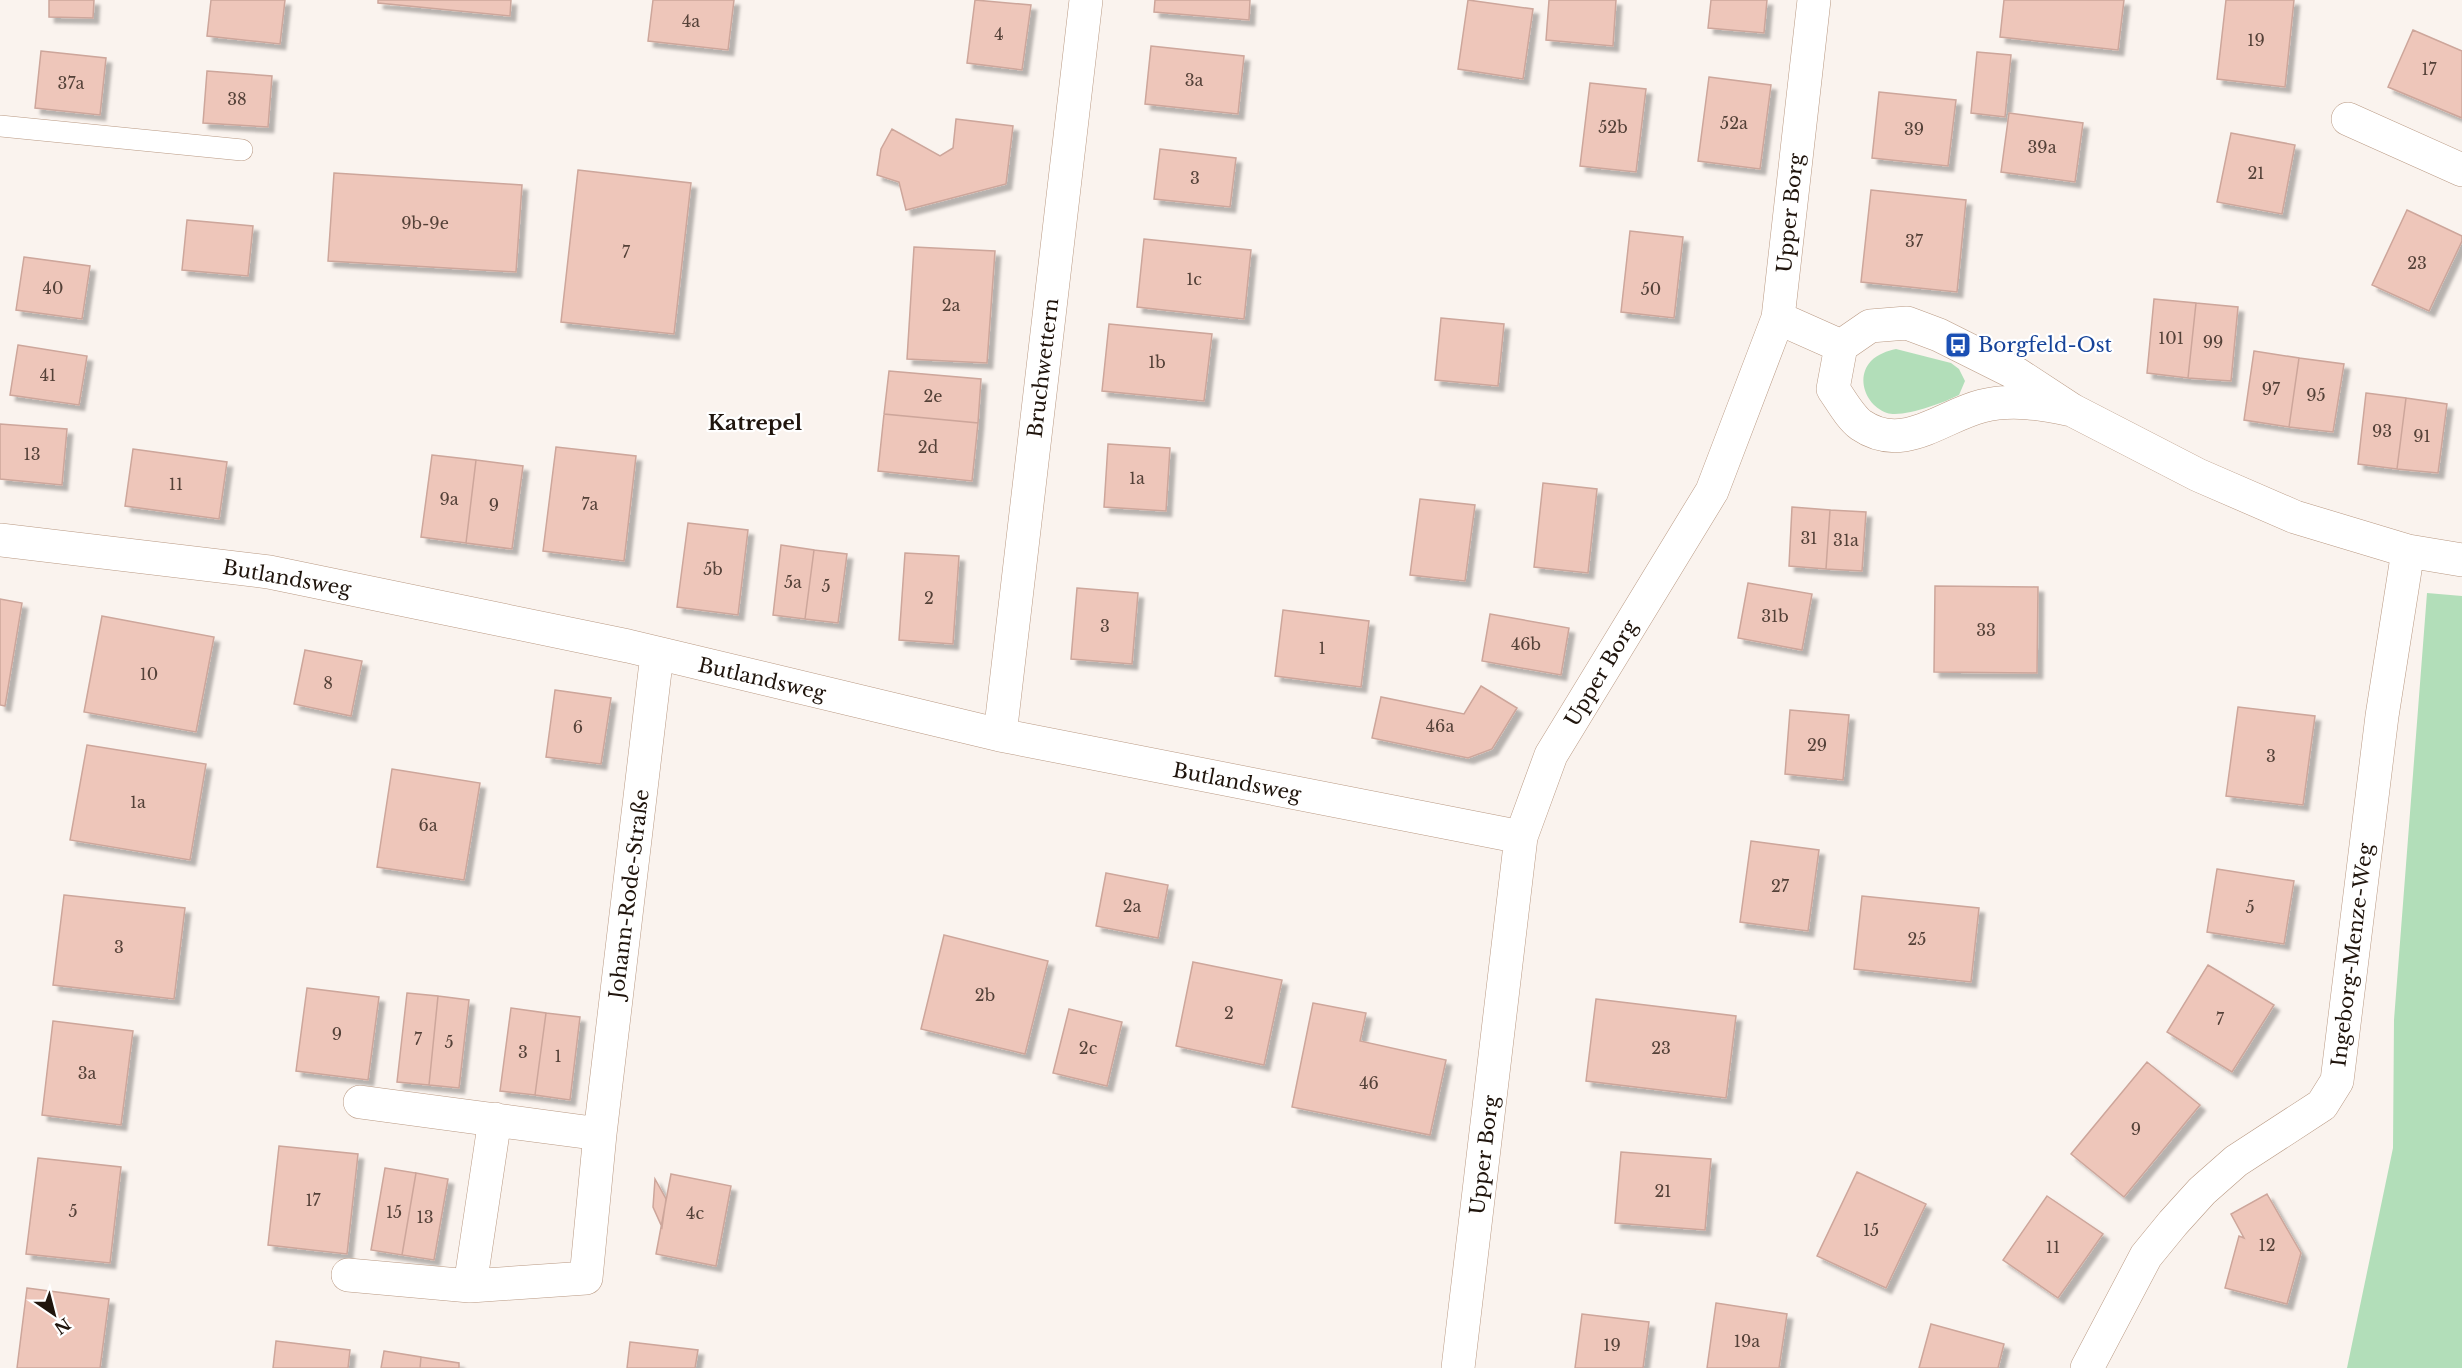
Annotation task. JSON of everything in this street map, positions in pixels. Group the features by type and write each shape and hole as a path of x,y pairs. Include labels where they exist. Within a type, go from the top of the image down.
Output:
{"street":[{"name":"Bruchwettern","path":"1000,735 1086,0"},
{"name":"Upper Borg","path":"1458,1368 1521,837 1551,755 1712,491 1778,318 1814,0"},
{"path":"2348,119 2462,170"},
{"path":"1778,318 1841,346"},
{"path":"2072,411 2031,401 1982,406 1906,436 1882,434 1861,424 1833,389 1841,346 1870,326 1907,323 1939,335 2017,374 2072,411 2198,475 2295,517 2408,551 2462,560"},
{"name":"Butlandsweg","path":"0,540 269,572 628,646 1000,735 1521,837"},
{"name":"Ingeborg-Menze-Weg","path":"2087,1368 2146,1256 2173,1223 2202,1191 2236,1161 2322,1105 2337,1081 2382,716 2408,551"},
{"name":"Johann-Rode-Straße","path":"348,1275 470,1287 586,1278 600,1134 657,654"},
{"path":"360,1102 600,1134"},
{"path":"470,1287 495,1119"}],"lane":[{"path":"0,126 242,150"}],"green space":[{"path":"1896,349 1951,363 1959,369 1965,381 1959,395 1913,412 1894,414 1887,413 1873,404 1868,398 1863,383 1866,368 1871,361 1883,353"},
{"path":"2427,593 2462,596 2462,1368 2347,1368 2393,1148 2394,1020"}],"building":[{"path":"49,0 94,0 93,18 49,17"},
{"path":"211,0 285,0 280,44 207,36"},
{"path":"378,0 511,0 510,16 378,3"},
{"path":"653,0 734,0 728,50 648,41"},
{"path":"975,0 1031,5 1022,70 967,63"},
{"path":"1155,0 1250,0 1249,20 1154,12"},
{"path":"1468,0 1533,9 1523,79 1458,69"},
{"path":"1549,0 1616,0 1613,46 1546,40"},
{"path":"1711,0 1767,0 1764,33 1708,28"},
{"path":"2004,0 2124,0 2118,50 2000,37"},
{"path":"2226,0 2294,0 2285,87 2217,79"},
{"path":"2413,30 2462,51 2462,118 2388,87"},
{"path":"1151,46 1244,56 1238,114 1145,104"},
{"path":"41,51 106,58 100,115 35,108"},
{"path":"1977,52 2011,55 2005,117 1971,113"},
{"path":"207,71 272,76 268,127 203,123"},
{"path":"1709,77 1771,85 1760,169 1698,161"},
{"path":"1590,83 1646,89 1636,172 1580,166"},
{"path":"1879,92 1956,100 1948,166 1872,158"},
{"path":"2009,113 2083,123 2075,182 2001,172"},
{"path":"956,119 1013,126 1006,184 906,210 899,182 877,175 881,149 892,129 940,156 953,148"},
{"path":"2231,133 2295,145 2282,214 2217,202"},
{"path":"1160,149 1236,158 1230,207 1154,199"},
{"path":"578,170 691,183 674,334 561,322"},
{"path":"334,173 522,185 516,272 328,261"},
{"path":"1871,190 1966,200 1957,292 1861,282"},
{"path":"2407,210 2462,236 2462,241 2429,311 2372,285"},
{"path":"187,220 253,226 248,276 182,270"},
{"path":"1630,231 1683,237 1674,318 1621,312"},
{"path":"1144,239 1251,250 1244,319 1137,307"},
{"path":"914,247 995,251 987,363 907,359"},
{"path":"24,257 90,266 82,319 16,310"},
{"path":"2154,299 2196,303 2188,378 2147,373"},
{"path":"2196,303 2238,307 2231,381 2188,378"},
{"path":"1441,318 1504,324 1498,386 1435,380"},
{"path":"1109,324 1212,334 1204,401 1102,391"},
{"path":"18,345 87,356 79,405 10,395"},
{"path":"2254,351 2299,358 2289,427 2244,420"},
{"path":"2299,358 2344,364 2333,432 2289,427"},
{"path":"889,371 981,379 978,423 884,414"},
{"path":"2366,393 2406,398 2397,469 2358,464"},
{"path":"2406,398 2447,404 2438,473 2397,469"},
{"path":"884,414 978,423 972,481 878,471"},
{"path":"0,424 67,429 62,485 0,479"},
{"path":"1108,444 1170,448 1166,511 1104,507"},
{"path":"556,447 636,456 624,561 543,551"},
{"path":"133,449 227,462 219,519 125,506"},
{"path":"432,455 476,460 466,543 421,537"},
{"path":"476,460 523,466 512,549 466,543"},
{"path":"1543,483 1597,489 1588,573 1534,567"},
{"path":"1420,499 1475,505 1465,581 1410,575"},
{"path":"1792,507 1830,510 1826,569 1789,566"},
{"path":"1830,510 1866,512 1862,571 1826,569"},
{"path":"688,523 748,530 738,615 677,607"},
{"path":"781,545 814,550 805,619 773,615"},
{"path":"814,550 847,554 838,623 805,619"},
{"path":"905,553 959,556 953,644 899,640"},
{"path":"1748,583 1812,594 1802,650 1738,638"},
{"path":"1935,586 2038,587 2037,673 1934,672"},
{"path":"1077,588 1138,593 1132,664 1071,659"},
{"path":"0,599 22,603 5,706 0,705"},
{"path":"1283,610 1369,621 1361,687 1275,676"},
{"path":"1490,614 1569,628 1561,675 1482,661"},
{"path":"102,616 214,637 196,732 84,712"},
{"path":"305,650 362,661 351,716 294,704"},
{"path":"1481,686 1517,708 1492,749 1468,758 1372,738 1381,697 1464,714"},
{"path":"555,690 611,698 601,764 546,757"},
{"path":"2238,707 2315,716 2303,805 2226,796"},
{"path":"1790,710 1849,715 1843,780 1785,774"},
{"path":"87,745 206,764 190,860 70,840"},
{"path":"392,769 480,783 464,880 377,867"},
{"path":"1751,841 1819,850 1808,931 1740,922"},
{"path":"2217,869 2294,881 2284,944 2207,932"},
{"path":"1106,873 1168,885 1158,938 1096,926"},
{"path":"64,895 185,908 174,999 53,985"},
{"path":"1862,896 1979,908 1971,982 1854,969"},
{"path":"944,935 1048,961 1025,1054 921,1029"},
{"path":"1193,962 1282,980 1264,1065 1176,1046"},
{"path":"2208,965 2274,1005 2232,1072 2167,1032"},
{"path":"307,988 379,997 368,1080 296,1071"},
{"path":"407,993 438,996 429,1085 397,1082"},
{"path":"438,996 469,1000 459,1088 429,1085"},
{"path":"1596,999 1736,1016 1726,1098 1586,1081"},
{"path":"1313,1003 1366,1013 1360,1041 1446,1060 1430,1135 1292,1107"},
{"path":"511,1008 546,1013 535,1095 500,1091"},
{"path":"1069,1009 1122,1022 1107,1086 1053,1073"},
{"path":"546,1013 580,1017 570,1100 535,1095"},
{"path":"53,1021 133,1031 121,1125 42,1115"},
{"path":"2147,1062 2200,1105 2124,1197 2071,1154"},
{"path":"279,1146 358,1154 347,1254 268,1245"},
{"path":"1621,1152 1711,1159 1705,1230 1615,1223"},
{"path":"38,1158 121,1167 110,1263 26,1254"},
{"path":"385,1168 416,1173 402,1255 371,1250"},
{"path":"1857,1172 1926,1204 1886,1288 1817,1256"},
{"path":"416,1173 448,1179 434,1260 402,1255"},
{"path":"671,1174 731,1186 716,1266 656,1254"},
{"path":"655,1179 666,1199 662,1227 653,1207"},
{"path":"2267,1194 2301,1253 2287,1304 2225,1288 2239,1236 2244,1238 2231,1214"},
{"path":"2047,1196 2103,1234 2058,1298 2003,1260"},
{"path":"27,1288 109,1299 100,1368 17,1368"},
{"path":"1716,1303 1787,1314 1779,1368 1707,1368"},
{"path":"1582,1314 1649,1322 1643,1368 1575,1368"},
{"path":"1931,1324 2004,1344 1998,1368 1919,1368"},
{"path":"276,1341 350,1350 348,1368 273,1368"},
{"path":"630,1342 698,1350 695,1368 627,1368"},
{"path":"384,1351 421,1357 420,1368 381,1368"},
{"path":"421,1357 459,1363 459,1368 420,1368"}],"place":[{"name":"Borgfeld-Ost","path":"1958,345"}],"district":[{"name":"Katrepel","path":"755,423"}]}
